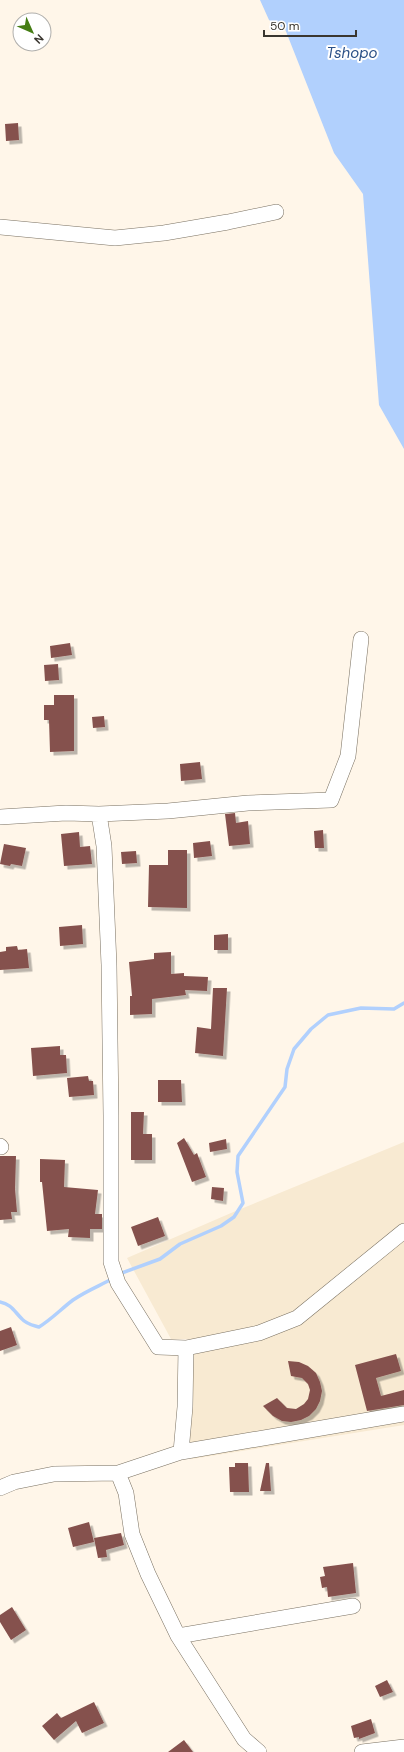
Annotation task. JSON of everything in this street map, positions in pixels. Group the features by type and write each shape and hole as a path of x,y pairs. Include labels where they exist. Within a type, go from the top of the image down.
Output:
{"street":[{"path":"0,227 115,238 164,233 276,212"},
{"path":"0,817 66,813 99,814 168,811 248,803 331,800 348,756 360,639"},
{"path":"99,814 104,846 109,965 111,1262 114,1267 118,1283 158,1347 186,1348 259,1333 297,1318 404,1231"},
{"path":"181,1452 185,1407 186,1348"},
{"path":"0,1488 14,1482 54,1474 118,1473 181,1452 404,1414"},
{"path":"118,1473 126,1493 132,1534 148,1574 178,1636 244,1739 259,1752"},
{"path":"178,1636 353,1606"},
{"path":"362,1752 404,1747"}],"shaded area":[{"path":"404,1142 404,1425 192,1459 189,1442 191,1339 171,1339 127,1258 231,1213"}],"water":[{"name":"Tshopo","path":"260,0 404,0 404,449 379,405 363,194 334,153 285,29 269,20"}],"building":[{"path":"18,123 19,140 6,141 5,124"},
{"path":"70,643 72,655 51,658 50,646"},
{"path":"58,664 59,680 45,681 44,665"},
{"path":"54,695 74,695 74,751 50,752 49,720 44,720 44,705 54,705"},
{"path":"104,716 105,727 93,728 92,717"},
{"path":"200,762 202,779 181,781 180,764"},
{"path":"235,813 236,823 248,821 250,844 229,846 225,814"},
{"path":"323,830 324,848 315,848 314,831"},
{"path":"79,832 80,847 90,846 92,864 64,866 61,834"},
{"path":"210,841 212,856 194,858 193,843"},
{"path":"4,844 26,848 22,866 0,864"},
{"path":"168,850 187,850 187,908 148,907 149,865 168,865"},
{"path":"136,851 137,863 122,864 121,852"},
{"path":"82,925 83,944 60,946 59,927"},
{"path":"228,934 228,950 214,950 214,935"},
{"path":"17,946 18,950 27,949 29,968 0,970 0,952 6,951 6,947"},
{"path":"171,952 171,974 184,973 184,976 208,977 207,991 185,990 186,995 152,999 152,1014 130,1015 130,996 132,996 129,962 154,959 154,953"},
{"path":"213,988 227,988 223,1056 195,1053 197,1027 211,1029"},
{"path":"60,1046 60,1055 66,1055 67,1073 33,1076 31,1048"},
{"path":"88,1076 89,1081 93,1081 94,1095 69,1097 67,1078"},
{"path":"158,1080 181,1080 182,1102 158,1102"},
{"path":"131,1112 144,1112 143,1134 152,1134 152,1160 131,1160"},
{"path":"184,1138 194,1155 197,1153 206,1177 192,1182 177,1143"},
{"path":"226,1139 227,1149 210,1152 209,1143"},
{"path":"0,1156 16,1156 15,1189 17,1212 11,1212 12,1219 0,1220"},
{"path":"40,1159 65,1160 64,1187 98,1190 95,1214 102,1214 102,1229 90,1229 90,1238 68,1237 69,1229 47,1231 42,1182 40,1182"},
{"path":"212,1187 224,1188 223,1201 211,1199"},
{"path":"158,1217 165,1236 138,1246 131,1227"},
{"path":"11,1327 17,1345 0,1351 0,1331"},
{"path":"396,1354 401,1371 376,1378 381,1396 404,1390 404,1405 367,1411 355,1365"},
{"path":"288,1361 299,1362 308,1366 316,1373 322,1391 320,1401 316,1409 309,1416 301,1420 291,1422 282,1421 273,1416 263,1406 277,1398 287,1408 296,1409 304,1404 308,1399 310,1390 308,1384 302,1378 291,1376"},
{"path":"235,1463 248,1463 249,1492 230,1492 229,1467 235,1467"},
{"path":"266,1463 269,1463 271,1491 260,1491"},
{"path":"89,1522 94,1542 73,1547 68,1528"},
{"path":"121,1533 124,1545 106,1550 107,1557 98,1558 94,1538"},
{"path":"353,1563 356,1593 328,1597 327,1587 322,1588 320,1577 325,1576 323,1567"},
{"path":"12,1607 26,1630 11,1640 0,1622 0,1615"},
{"path":"387,1680 393,1692 380,1697 375,1686"},
{"path":"94,1702 104,1723 82,1733 76,1721 54,1740 42,1726 57,1713 61,1718"},
{"path":"371,1719 375,1733 359,1739 359,1737 354,1738 351,1726"},
{"path":"184,1740 193,1752 168,1752"}],"waterway":[{"path":"119,1274 160,1259 180,1244 221,1226 234,1217 243,1203 237,1172 238,1156 285,1087 287,1069 294,1049 311,1029 328,1015 361,1008 394,1009 404,1003"},
{"path":"0,1302 10,1306 25,1322 39,1327 73,1300 112,1279"}]}
